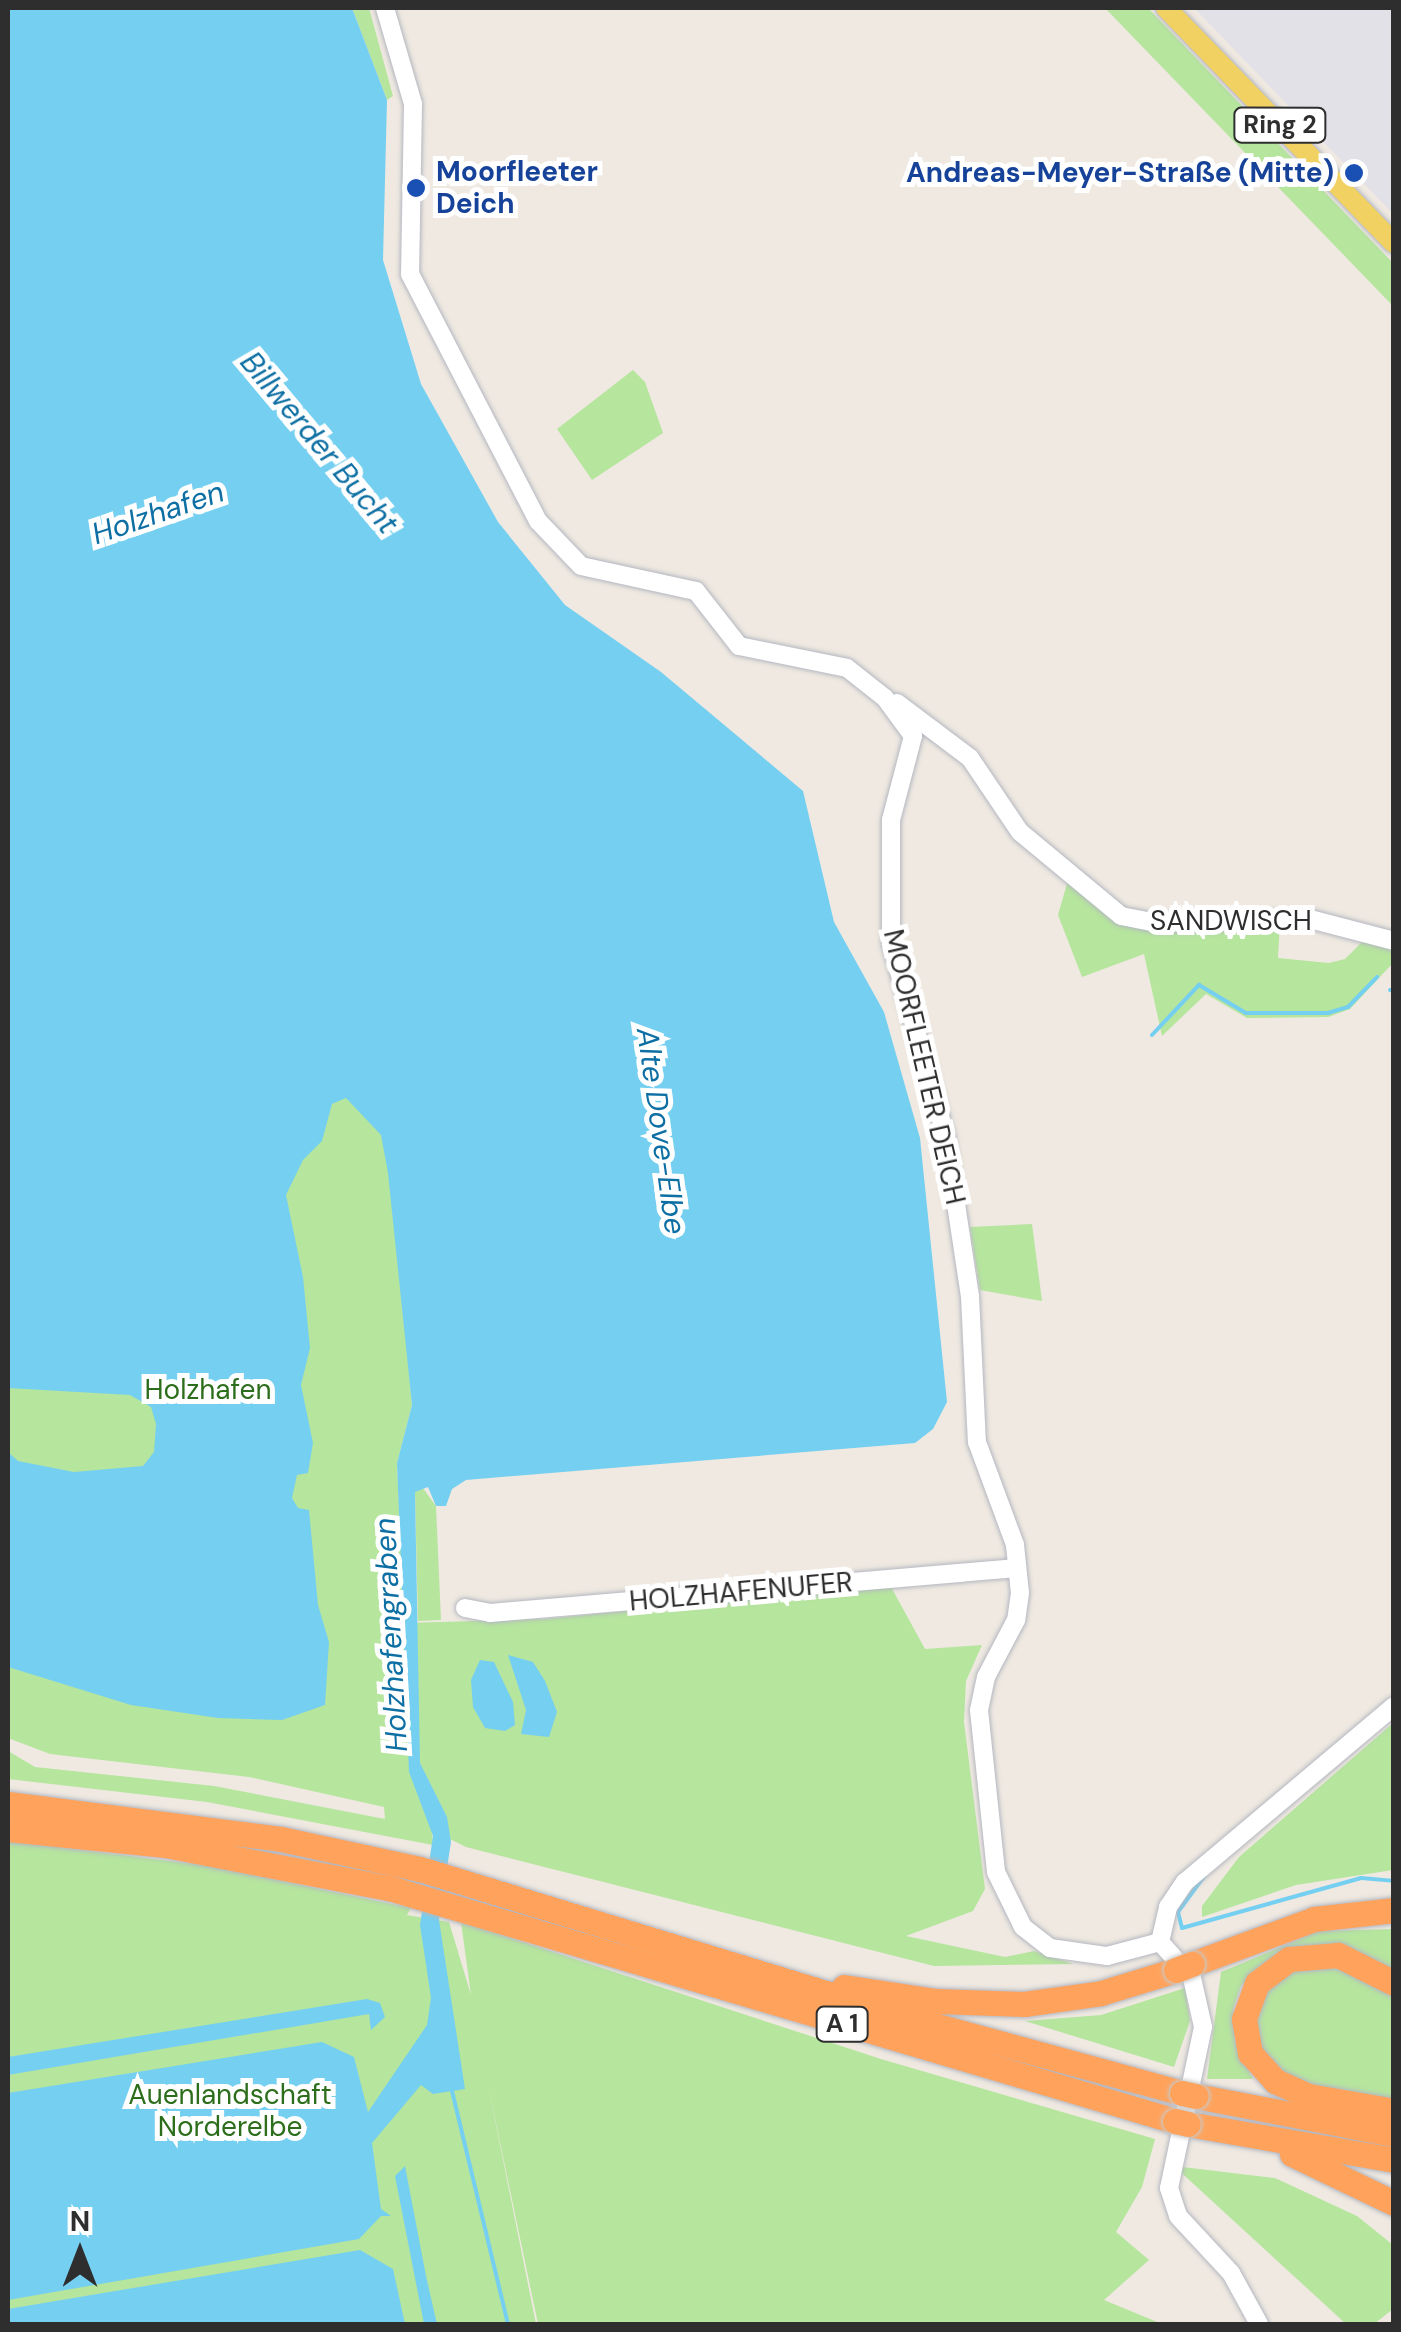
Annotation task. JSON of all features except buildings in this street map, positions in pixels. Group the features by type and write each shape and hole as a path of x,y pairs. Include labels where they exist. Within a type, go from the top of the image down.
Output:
{"highway":[{"name":"A 1","path":"8,1804 280,1839 446,1875 794,1983 1188,2095 1394,2134"},
{"name":"A 1","path":"8,1829 165,1845 430,1899 1182,2122 1394,2160"},
{"path":"794,1983 994,2005 1083,1997 1184,1967 1314,1919 1394,1910"},
{"path":"1394,1983 1338,1956 1289,1959 1257,1983 1244,2019 1250,2053 1275,2081 1309,2096 1394,2111"},
{"path":"1246,2136 1394,2203"}],"main road":[{"name":"Ring 2","path":"1166,8 1394,243"}],"street":[{"path":"385,8 413,104 410,274 460,383 538,521 581,566 686,585 706,600 739,646 836,663 885,698 908,725 913,746 959,749"},
{"name":"SANDWISCH","path":"885,698 959,749 985,776 1020,832 1121,916 1156,923 1310,919 1394,940"},
{"name":"MOORFLEETER DEICH","path":"913,746 890,820 891,943 946,1138 970,1296 977,1442 1008,1522 1017,1568 1016,1620 991,1666 980,1710 980,1767 996,1872 1023,1927 1050,1948 1108,1956 1160,1942"},
{"name":"HOLZHAFENUFER","path":"465,1608 490,1613 1017,1568"},
{"path":"1259,2324 1231,2273 1187,2230 1172,2200 1169,2177 1203,2028 1192,1978 1160,1942 1168,1906 1185,1882 1394,1706"}],"shaded area":[{"path":"1194,8 1393,8 1393,214"}],"green space":[{"path":"352,8 369,8 393,96 387,100"},
{"path":"1105,8 1148,8 1393,263 1393,306"},
{"name":"Holzhafen","path":"8,48 385,1091 412,1405 397,1463 405,1623 544,1619 890,1585 925,1649 982,1645 966,1681 964,1722 985,1889 973,1911 906,1936 1005,1957 1034,1951 1073,1964 934,1966 466,1847 432,1830 433,1845 207,1802 8,1779 8,1751 35,1767 214,1786 385,1819 384,1807 249,1777 50,1754 8,1738"},
{"path":"633,370 645,382 663,433 592,480 557,429"},
{"path":"1068,880 1133,928 1280,923 1278,958 1329,963 1345,959 1368,936 1393,947 1393,963 1350,1009 1328,1017 1247,1018 1206,994 1162,1036 1144,954 1082,977 1058,915"},
{"path":"1032,1224 1042,1301 980,1290 970,1227"},
{"path":"422,1487 436,1506 441,1620 418,1621 415,1492"},
{"path":"1393,1723 1393,1870 1296,1885 1202,1917 1202,1906 1239,1857"},
{"name":"Auenlandschaft Norderelbe","path":"8,1841 210,1866 411,1908 407,1915 449,1922 471,1995 461,1922 881,2059 1155,2139 1142,2187 1116,2232 1149,2260 1104,2300 1162,2324 538,2324 488,2085 536,2324 8,2324"},
{"path":"1393,1929 1393,1975 1365,1956 1263,1963 1241,1986 1233,2009 1235,2042 1253,2079 1207,2079 1221,1972 1319,1931"},
{"path":"1340,1964 1393,1991 1393,2105 1286,2079 1256,2049 1249,2026 1258,1991 1287,1968"},
{"path":"1185,1988 1190,2021 1174,2067 1025,2021 1101,2015"},
{"path":"1174,2166 1275,2178 1357,2216 1393,2245 1393,2309 1374,2324 1346,2324"}],"water":[{"path":"8,8 352,8 387,100 383,260 421,384 498,522 565,605 661,672 803,791 834,922 884,1012 920,1138 947,1402 933,1429 915,1443 466,1480 452,1489 446,1506 436,1506 428,1487 415,1492 420,1763 447,1817 451,1842 439,1920 465,2089 433,2094 421,2085 372,2143 381,2209 391,2216 381,2216 359,2239 8,2300 8,2093 322,2042 354,2057 368,2112 427,2025 431,1998 420,1925 433,1836 409,1772 397,1463 412,1405 388,1173 381,1135 346,1098 332,1104 322,1141 303,1160 286,1195 303,1277 310,1348 301,1385 313,1443 308,1473 297,1475 292,1498 298,1508 309,1510 318,1605 329,1642 325,1705 282,1720 218,1718 131,1705 8,1667 8,1452 18,1461 74,1472 143,1466 154,1452 156,1424 151,1407 130,1395 8,1388"},
{"path":"508,1655 533,1662 545,1681 557,1712 549,1737 521,1734 526,1710"},
{"path":"480,1660 494,1662 513,1702 515,1725 505,1731 485,1728 473,1707 471,1680"},
{"path":"367,1999 380,2003 385,2017 371,2030 369,2014 8,2075 8,2057"},
{"path":"405,2166 437,2324 424,2324 395,2176"},
{"path":"360,2250 393,2269 405,2324 8,2324 8,2309"}],"waterway":[{"path":"1152,1035 1199,985 1246,1013 1328,1013 1348,1007 1377,977"},
{"path":"1205,1875 1178,1912 1182,1928 1361,1878 1394,1881"},
{"name":"Holzhafengraben","path":"452,2091 508,2324"}],"place":[{"name":"Andreas-Meyer-Straße (Mitte)","path":"1354,173"},
{"name":"Moorfleeter Deich","path":"416,188"}],"water label":[{"name":"Billwerder Bucht","path":"319,443"},
{"name":"Alte Dove-Elbe","path":"661,1131"}]}
